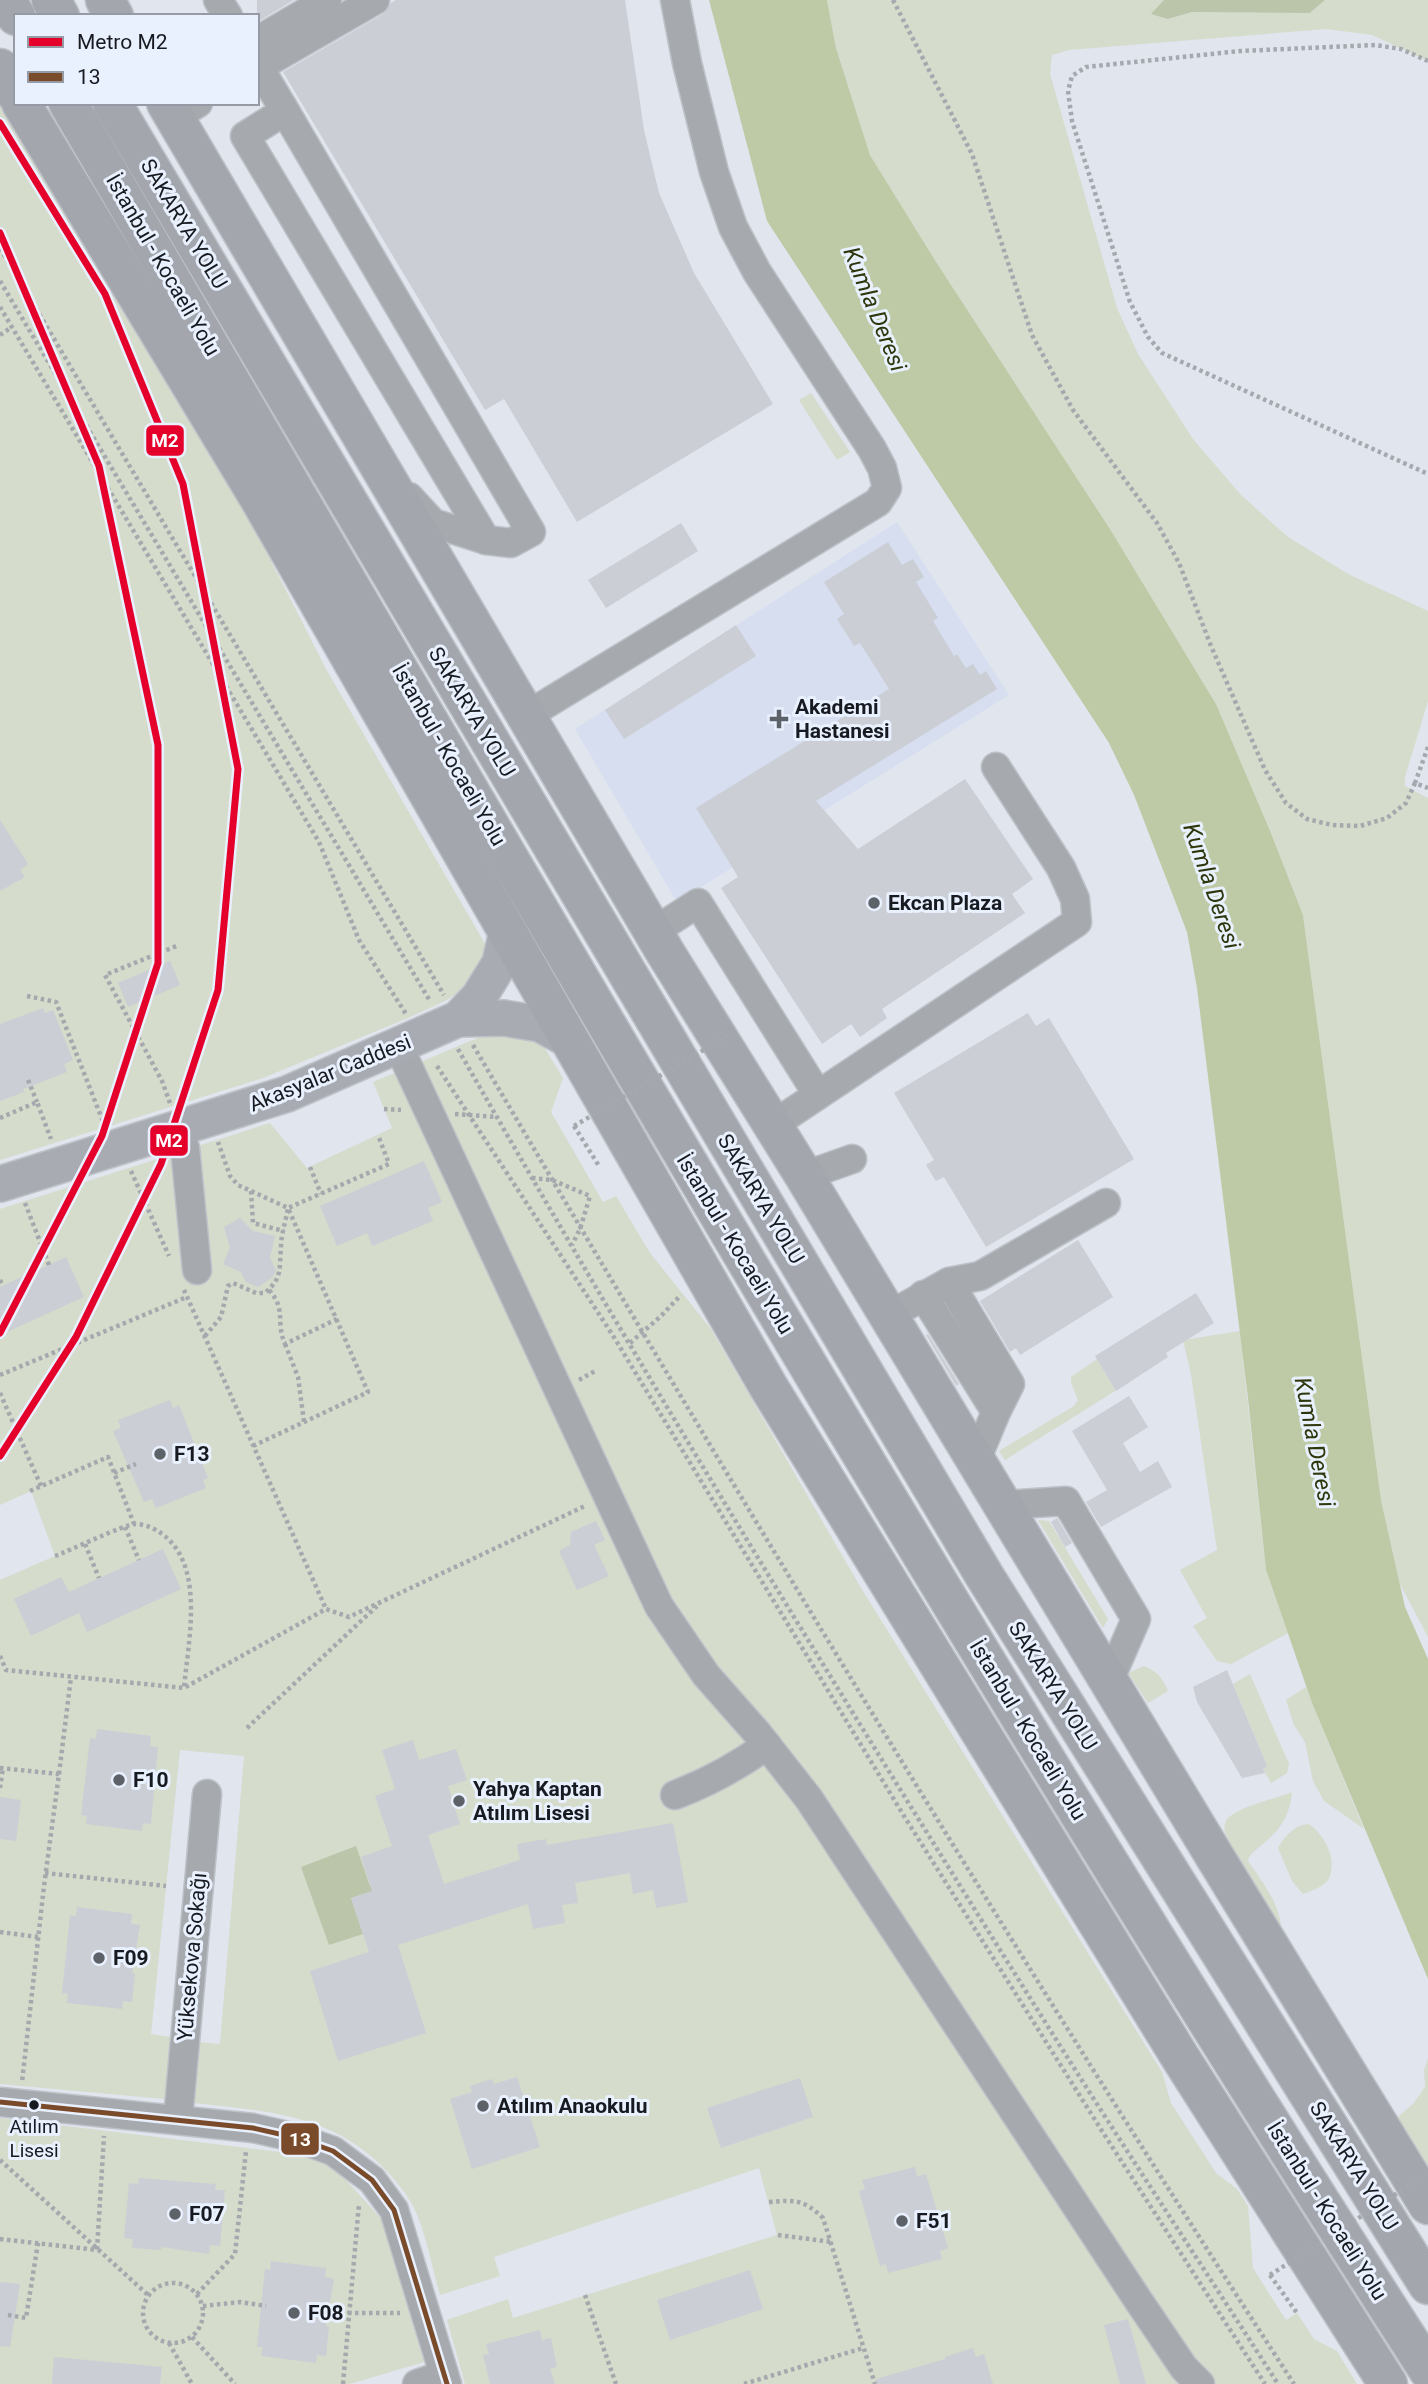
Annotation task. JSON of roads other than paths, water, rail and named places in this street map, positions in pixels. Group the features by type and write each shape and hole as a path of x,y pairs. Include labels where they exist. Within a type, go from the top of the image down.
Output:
{"highway":[{"path":"0,68 14,91"},
{"path":"22,105 260,500 768,1386 1173,2045 1388,2384"},
{"name":"İstanbul - Kocaeli Yolu","path":"69,105 705,1194 923,1560 1132,1901 1428,2370"},
{"name":"SAKARYA YOLU","path":"113,105 984,1576 1428,2285"},
{"path":"180,108 376,462 653,932 803,1174 1350,2078 1426,2190"},
{"path":"705,1194 918,1631"},
{"path":"1098,1759 1350,2078"}],"main road":[{"path":"453,1023 479,997 500,963 507,931"},
{"path":"453,1023 503,1018 540,1024 571,1041"},
{"name":"Akasyalar Caddesi","path":"12,1193 175,1118 287,1094 403,1032 453,1023"}],"street":[{"path":"259,59 327,0"},
{"path":"259,59 374,0"},
{"path":"526,716 878,502 887,488 882,468 872,449 757,272 733,227 714,172 687,63 675,0"},
{"path":"259,62 531,532 511,543 486,540 433,523 376,462"},
{"path":"285,111 245,136 486,540"},
{"path":"773,1125 1077,922 1075,899 1061,868 996,767"},
{"path":"653,932 698,904 818,1095"},
{"path":"403,1032 659,1606 706,1675 767,1745 808,1799 1184,2368 1200,2384"},
{"path":"175,1118 185,1149 184,1272"},
{"path":"803,1174 852,1159"},
{"path":"888,1316 949,1282 980,1276 1106,1203"},
{"path":"949,1282 1010,1384 976,1460"},
{"path":"923,1295 996,1412"},
{"path":"1003,1505 1066,1501 1136,1619 1109,1681"},
{"path":"675,1796 737,1767 767,1745"},
{"name":"Yüksekova Sokağı","path":"178,2119 207,1794"},
{"path":"11,2094 253,2129 297,2138 333,2151 372,2180 394,2210 445,2380 417,2384"}],"water":[{"name":"Kumla Deresi","path":"709,0 827,0 836,48 870,155 938,265 1110,529 1216,704 1303,915 1381,1500 1405,1607 1428,1659 1428,1979 1312,1703 1266,1570 1248,1398 1197,988 1187,932 1134,795 1109,743 767,221"}],"metro line":[{"name":"M2","path":"0,123 105,294 183,484 238,769 218,990 161,1164 76,1337 0,1456"},
{"name":"M2","path":"0,233 99,466 158,745 158,963 102,1136 0,1333"}],"place":[{"name":"Akademi Hastanesi","path":"779,719"},
{"name":"Ekcan Plaza","path":"874,903"},
{"name":"F13","path":"160,1454"},
{"name":"F10","path":"119,1780"},
{"name":"Yahya Kaptan Atılım Lisesi","path":"459,1801"},
{"name":"F09","path":"99,1958"},
{"name":"Atılım Lisesi","path":"34,2105"},
{"name":"Atılım Anaokulu","path":"483,2106"},
{"name":"F07","path":"175,2214"},
{"name":"F51","path":"902,2221"},
{"name":"F08","path":"294,2313"}]}
